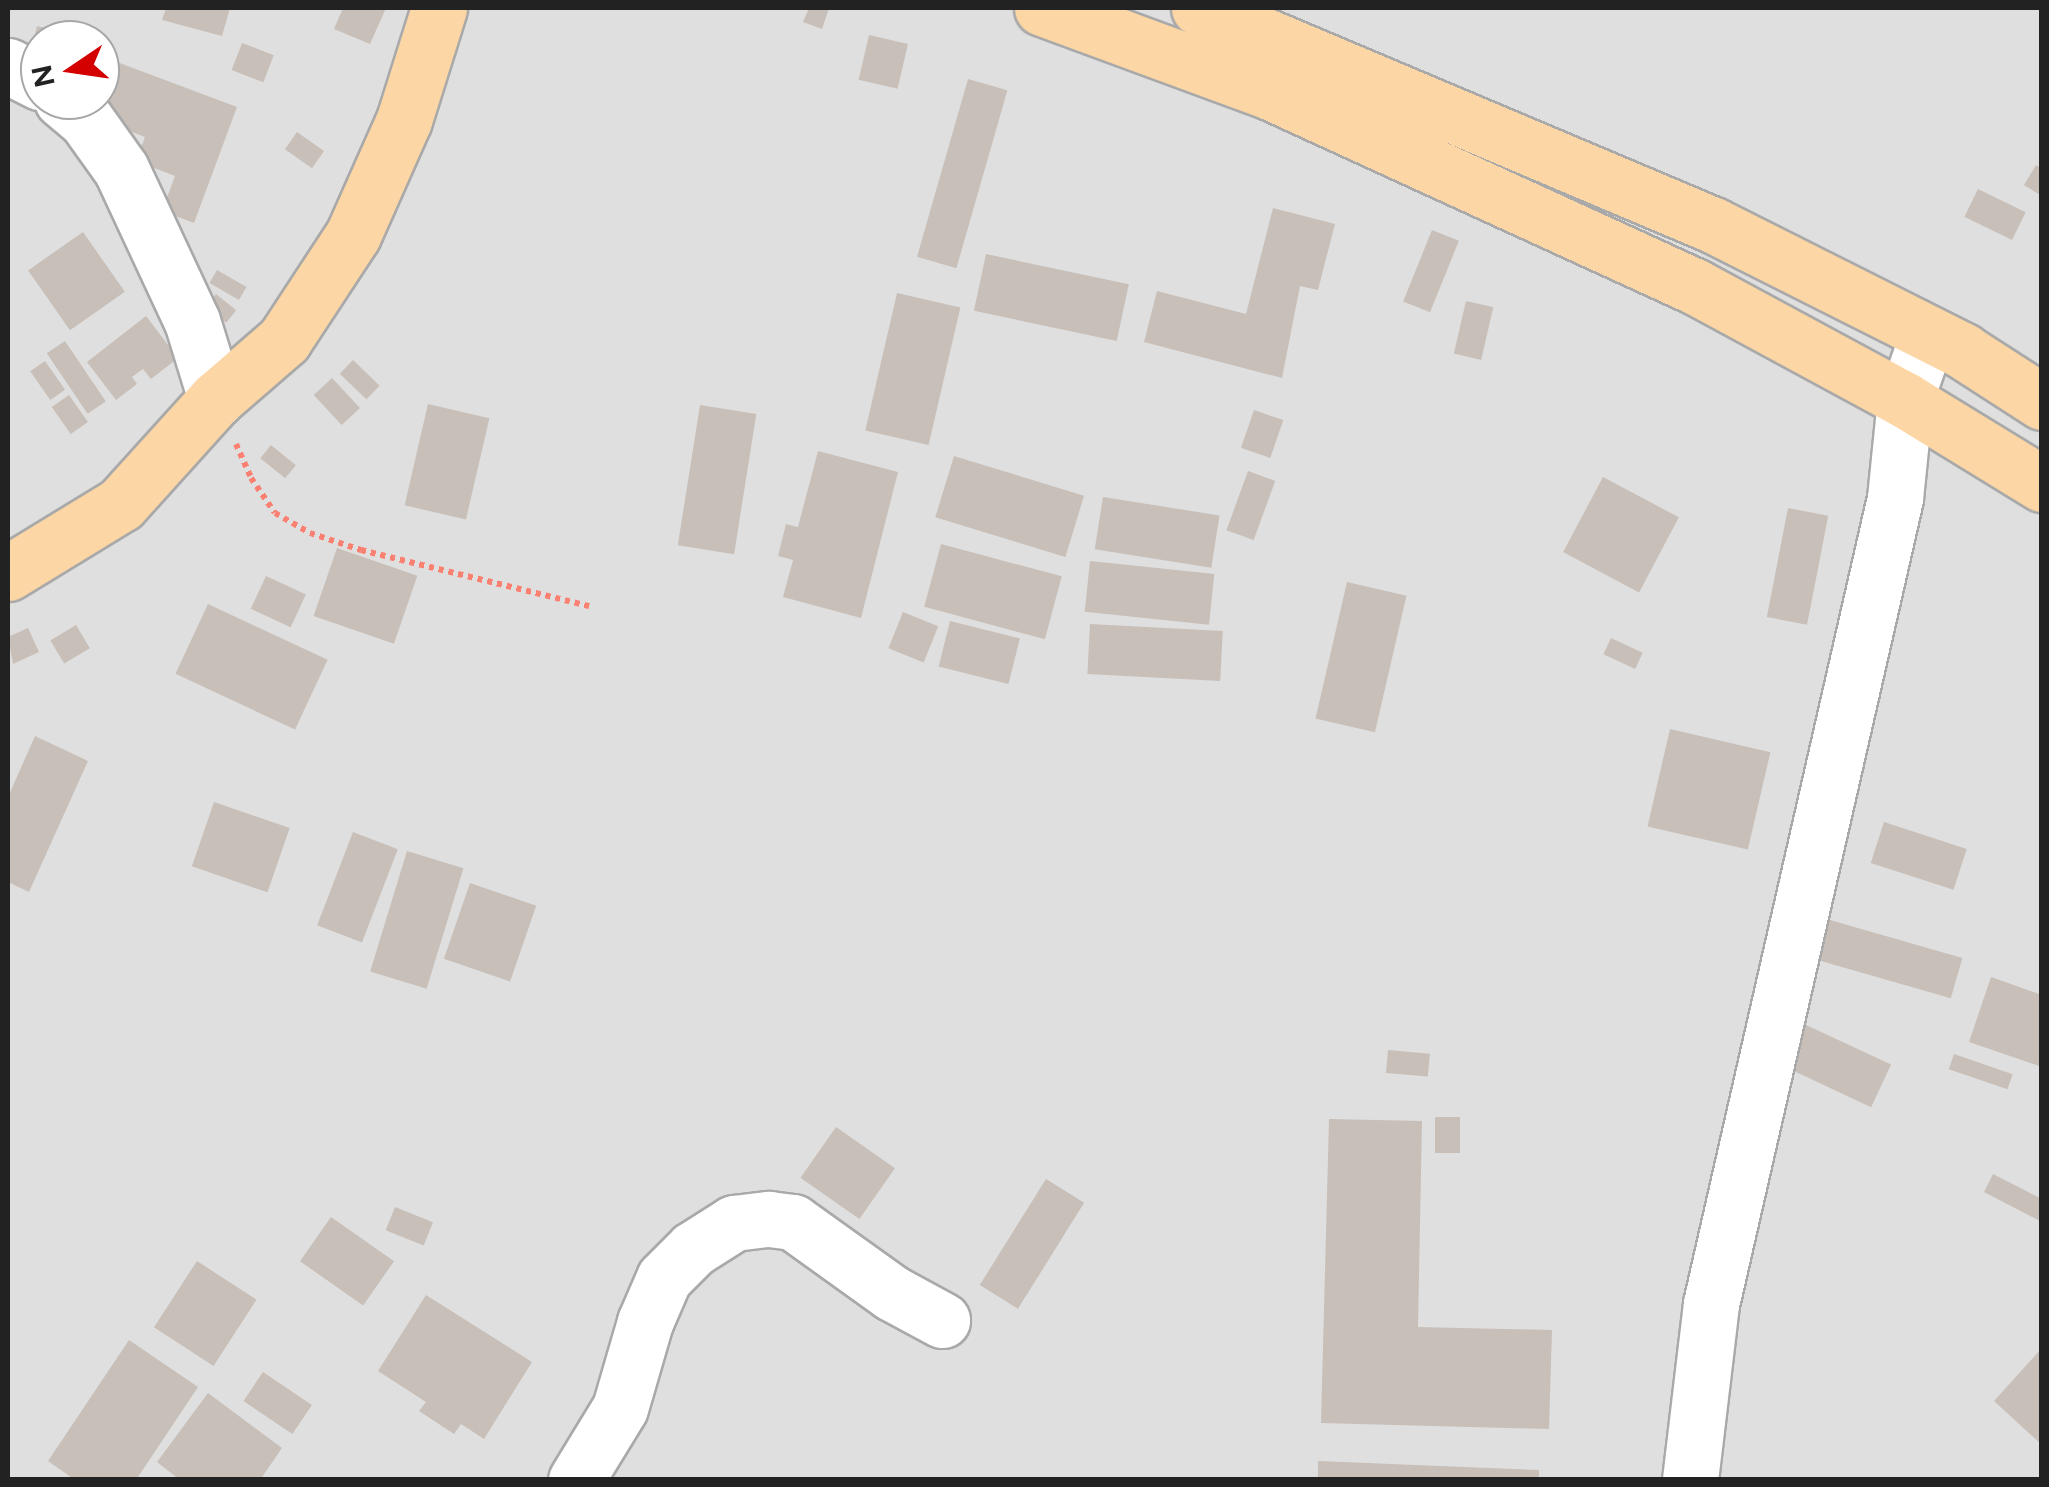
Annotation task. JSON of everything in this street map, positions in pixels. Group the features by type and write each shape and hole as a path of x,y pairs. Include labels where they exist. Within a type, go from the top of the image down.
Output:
{"main road":[{"path":"8,572 121,504 216,399 284,340 353,235 404,120 440,8"},
{"path":"1042,8 1268,91 1696,287 1905,400 2042,484"},
{"path":"1199,8 1714,225 1928,334 2042,402"}],"street":[{"path":"86,120 129,186 192,321 216,399"},
{"path":"1690,1480 1712,1304 1895,498 1905,400 1928,334"},
{"path":"576,1480 620,1408 645,1322 664,1278 693,1250 734,1223 769,1219 793,1222 878,1283 942,1320"}],"path":[{"path":"216,399 251,478 276,513 310,533 361,550 589,606"}],"shaded area":[{"path":"8,8 2041,8 2041,1479 8,1479"}],"building":[{"path":"166,8 230,8 222,36 162,20"},
{"path":"343,8 386,8 370,44 334,29"},
{"path":"809,8 829,8 822,29 803,22"},
{"path":"869,35 908,44 898,89 859,80"},
{"path":"242,43 274,55 263,82 232,70"},
{"path":"120,63 237,107 194,223 162,211 175,176 136,161 145,137 101,120 120,120"},
{"path":"968,79 1007,90 956,268 917,257"},
{"path":"297,132 324,151 312,168 285,149"},
{"path":"2036,165 2042,169 2042,196 2024,185"},
{"path":"1978,189 2026,212 2012,240 1964,217"},
{"path":"1273,208 1335,224 1318,290 1300,286 1282,378 1144,342 1157,291 1246,314"},
{"path":"1432,230 1459,241 1430,312 1403,301"},
{"path":"83,232 125,292 70,330 28,270"},
{"path":"986,254 1129,284 1117,341 974,311"},
{"path":"217,270 246,287 239,300 210,283"},
{"path":"897,293 960,308 929,445 865,430"},
{"path":"216,294 236,310 226,323 206,306"},
{"path":"1466,301 1493,307 1481,360 1454,354"},
{"path":"146,316 178,358 151,379 143,369 132,377 137,384 116,400 87,362"},
{"path":"65,341 106,402 88,414 47,353"},
{"path":"353,360 380,386 366,399 340,374"},
{"path":"45,361 65,390 50,400 30,371"},
{"path":"332,378 360,408 342,425 314,395"},
{"path":"69,395 88,422 71,434 52,407"},
{"path":"428,404 489,418 466,520 405,505"},
{"path":"700,405 756,414 734,554 678,545"},
{"path":"1254,410 1283,420 1270,458 1241,448"},
{"path":"271,445 296,465 285,478 260,458"},
{"path":"818,451 898,472 861,618 783,597 793,560 778,556 786,524 798,527"},
{"path":"954,456 1084,496 1065,557 935,517"},
{"path":"1248,471 1275,481 1254,540 1226,530"},
{"path":"1603,477 1679,517 1639,592 1563,552"},
{"path":"1103,497 1220,515 1211,568 1095,549"},
{"path":"1788,508 1828,516 1807,625 1767,617"},
{"path":"941,544 1062,576 1045,639 924,607"},
{"path":"337,548 417,576 394,644 314,616"},
{"path":"1090,561 1214,574 1209,625 1085,612"},
{"path":"266,576 306,595 291,627 251,609"},
{"path":"1347,582 1406,596 1375,732 1316,718"},
{"path":"208,604 328,660 295,730 175,674"},
{"path":"903,612 938,626 924,662 888,648"},
{"path":"950,621 1020,638 1008,684 939,667"},
{"path":"1090,624 1223,631 1220,681 1087,674"},
{"path":"76,625 90,648 64,664 50,640"},
{"path":"28,628 39,652 13,664 8,637"},
{"path":"1611,638 1643,653 1635,669 1603,654"},
{"path":"1670,729 1770,752 1748,850 1648,826"},
{"path":"35,736 88,761 29,892 8,882 8,797"},
{"path":"214,802 290,828 268,892 192,866"},
{"path":"1884,822 1967,849 1953,890 1871,863"},
{"path":"353,832 398,849 362,943 317,925"},
{"path":"407,851 463,868 427,989 370,971"},
{"path":"470,883 536,906 510,981 444,959"},
{"path":"1823,918 1962,958 1951,998 1811,958"},
{"path":"1991,977 2042,995 2042,1067 1969,1042"},
{"path":"1804,1024 1891,1065 1871,1107 1784,1067"},
{"path":"1388,1050 1430,1054 1428,1077 1386,1073"},
{"path":"1954,1054 2013,1074 2007,1089 1949,1069"},
{"path":"1435,1117 1460,1117 1460,1153 1435,1153"},
{"path":"1329,1119 1422,1121 1418,1327 1552,1330 1549,1429 1321,1423"},
{"path":"836,1127 895,1168 859,1219 800,1178"},
{"path":"1993,1174 2042,1199 2040,1221 1984,1192"},
{"path":"1046,1179 1084,1203 1018,1309 980,1285"},
{"path":"395,1207 433,1222 424,1246 386,1230"},
{"path":"331,1217 394,1261 363,1305 300,1261"},
{"path":"197,1261 257,1300 214,1366 154,1327"},
{"path":"426,1295 532,1362 484,1439 461,1424 454,1434 419,1411 426,1402 378,1371"},
{"path":"129,1340 198,1387 136,1480 75,1480 48,1461"},
{"path":"2042,1348 2042,1445 1994,1401"},
{"path":"263,1372 312,1405 292,1434 243,1401"},
{"path":"208,1393 282,1448 260,1480 180,1480 157,1462"},
{"path":"1318,1461 1539,1470 1539,1480 1318,1480"}]}
